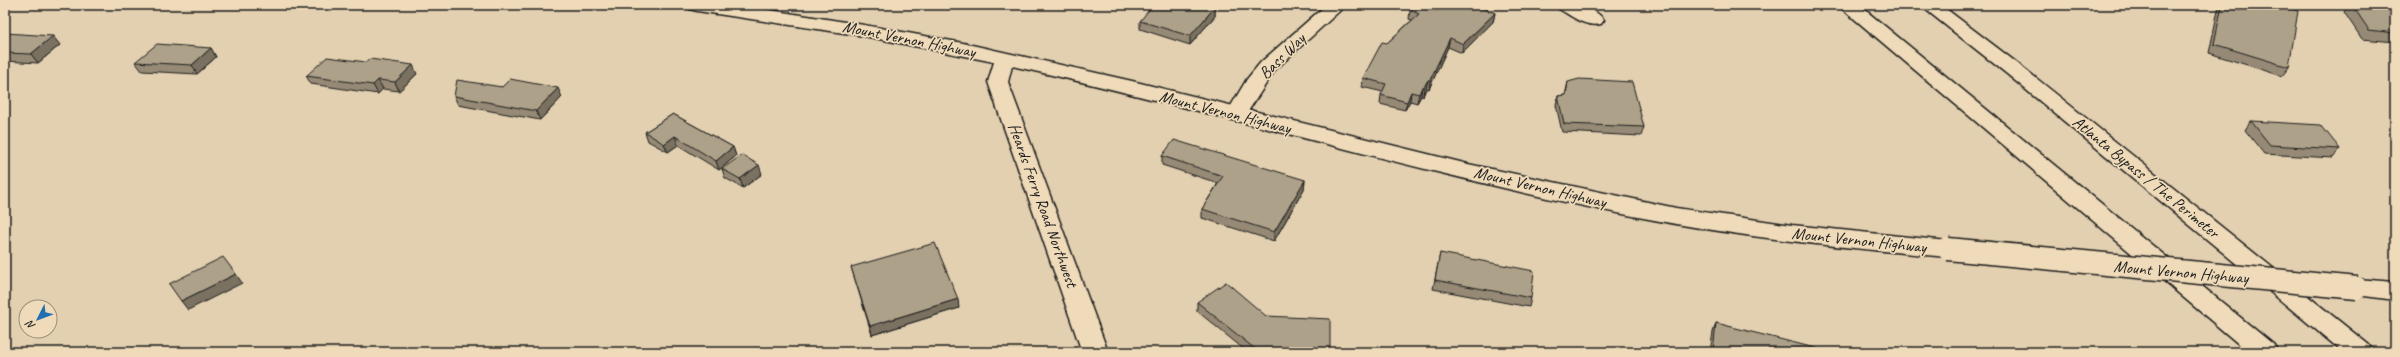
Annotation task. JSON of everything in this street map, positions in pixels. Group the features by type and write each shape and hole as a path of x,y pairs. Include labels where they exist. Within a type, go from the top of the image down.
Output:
{"main road":[{"name":"Mount Vernon Highway","path":"697,5 818,21 1006,58 1441,165 1637,210 1734,226 1948,249 2395,291"},
{"name":"Bass Way","path":"1236,114 1254,84 1268,66 1337,5"},
{"path":"1566,5 1594,20"},
{"path":"1847,5 2265,352"},
{"name":"Atlanta Bypass / The Perimeter","path":"1928,5 2020,75 2360,352"},
{"name":"Heards Ferry Road Northwest","path":"1006,58 1000,70 998,82 1095,352"}],"building":[{"path":"1153,5 1208,5 1215,7 1190,36 1140,21"},
{"path":"1416,5 1477,5 1495,13 1463,44 1450,38 1430,80 1428,80 1424,87 1422,87 1419,94 1411,92 1407,102 1381,95 1386,84 1363,78 1382,42 1387,43 1419,14 1410,10"},
{"path":"2222,5 2279,5 2298,11 2289,67 2214,44"},
{"path":"2352,5 2395,5 2395,33 2369,30"},
{"path":"5,33 53,36 31,54 5,53"},
{"path":"157,44 211,48 192,65 135,62"},
{"path":"327,57 366,62 370,59 413,65 395,82 378,80 373,85 306,76"},
{"path":"510,79 558,88 536,111 454,96 457,80 502,87"},
{"path":"1579,79 1632,82 1644,127 1564,124 1558,96 1566,95 1568,82"},
{"path":"673,114 733,147 716,161 675,136 664,144 645,132"},
{"path":"2251,121 2321,125 2340,149 2270,145"},
{"path":"1174,140 1305,180 1274,232 1202,209 1223,176 1162,156"},
{"path":"742,155 759,165 740,179 722,169"},
{"path":"935,243 958,299 870,326 851,267"},
{"path":"1440,253 1534,271 1531,298 1435,280"},
{"path":"223,257 236,274 181,301 169,284"},
{"path":"1226,282 1266,316 1330,319 1330,352 1238,352 1255,349 1197,302"},
{"path":"1716,323 1819,349 1819,352 1713,352"}]}
